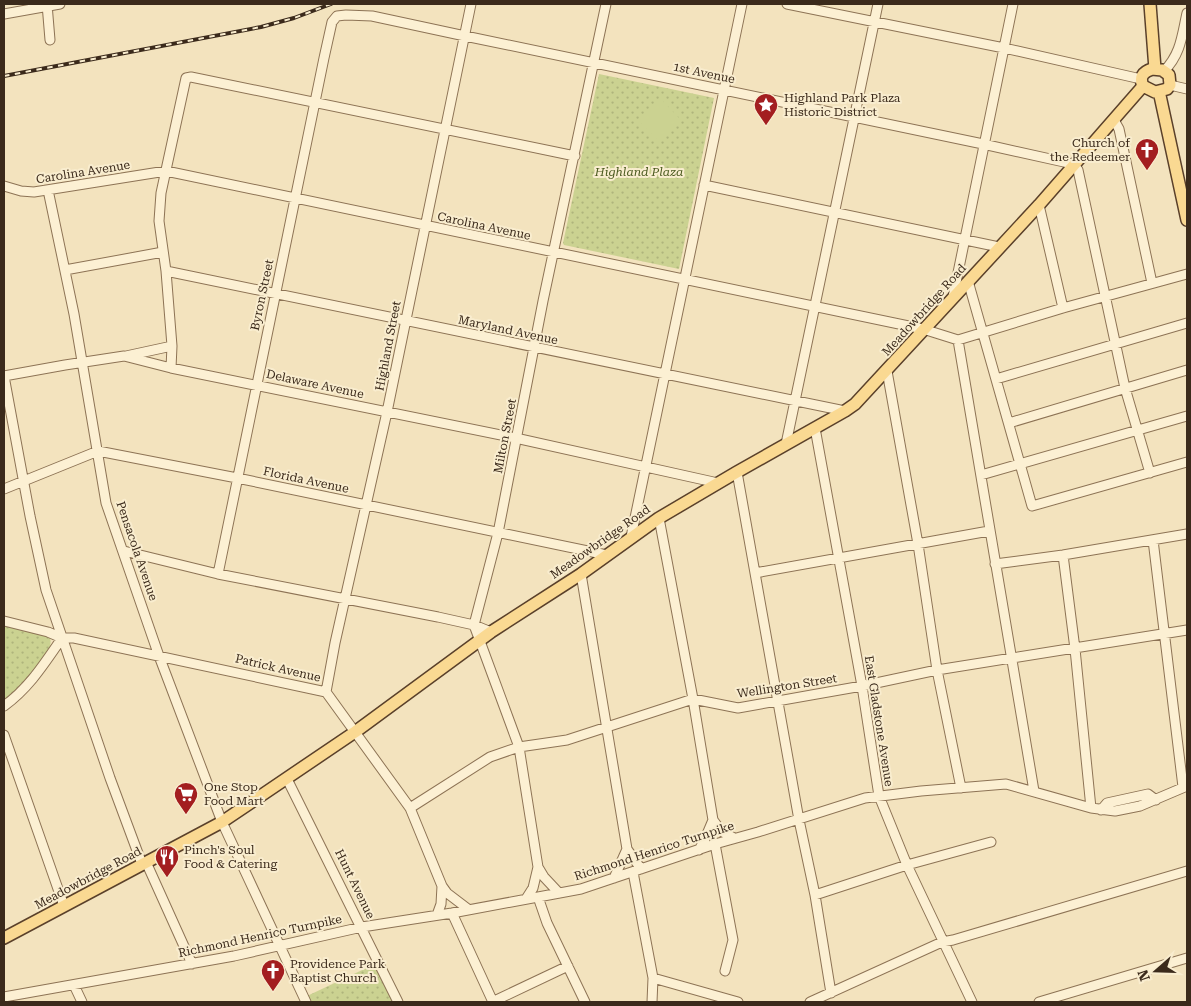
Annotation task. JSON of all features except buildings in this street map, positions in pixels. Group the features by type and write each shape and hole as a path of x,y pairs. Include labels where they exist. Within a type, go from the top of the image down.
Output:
{"main road":[{"path":"1150,4 1159,70"},
{"path":"1159,70 1169,76 1170,85 1167,89 1160,91 1150,90 1142,82 1143,74 1159,70"},
{"name":"Meadowbridge Road","path":"4,938 222,822 355,732 478,641 581,574 659,518 855,404 1039,205 1073,164 1114,120 1142,82"},
{"path":"1160,91 1187,220"}],"street":[{"path":"4,14 60,4"},
{"name":"Highland Street","path":"326,692 335,643 347,598 437,177 471,4"},
{"name":"Milton Street","path":"559,893 544,878 538,868 519,746 478,641 474,625 498,533 534,348 606,4"},
{"path":"631,537 742,4"},
{"path":"787,4 1004,48 1142,82"},
{"path":"786,444 878,4"},
{"path":"952,297 1013,4"},
{"path":"47,5 50,40"},
{"path":"1159,70 1173,62 1179,49 1187,13"},
{"name":"1st Avenue","path":"332,22 337,16 372,16 1073,164"},
{"name":"Byron Street","path":"218,574 332,22"},
{"path":"172,368 166,271 160,221 161,193 186,78 191,77 575,156"},
{"path":"1170,85 1187,89"},
{"path":"1114,120 1119,129 1152,283"},
{"path":"1073,164 1078,170 1125,388 1150,473"},
{"name":"Carolina Avenue","path":"4,186 34,192 166,171 923,329 958,340"},
{"path":"704,185 999,247"},
{"name":"Pensacola Avenue","path":"48,190 60,254 65,270 106,503 159,656 222,822 306,1002"},
{"path":"1039,205 1064,308"},
{"path":"65,270 163,252"},
{"name":"Maryland Avenue","path":"166,271 845,411"},
{"path":"1034,791 958,340 1187,274"},
{"path":"968,281 1032,506 1187,462"},
{"path":"996,379 1187,323"},
{"path":"124,356 172,346"},
{"name":"Delaware Avenue","path":"4,376 124,356 172,368 518,438 718,482"},
{"path":"1009,423 1187,370"},
{"path":"887,371 918,544 937,670 961,788"},
{"path":"4,376 42,572 62,638 144,863 192,964"},
{"path":"981,475 1187,416"},
{"name":"East Gladstone Avenue","path":"816,428 862,686 879,796 907,865 972,1002"},
{"path":"4,489 98,451"},
{"name":"Florida Avenue","path":"98,451 607,555"},
{"path":"737,472 799,820 815,895 831,993"},
{"path":"659,518 693,699 712,820 706,839 699,850"},
{"path":"755,573 989,531"},
{"path":"995,564 1063,555 1187,534"},
{"path":"1153,540 1185,787"},
{"path":"124,551 218,574 347,598 474,625 491,632"},
{"path":"1063,555 1096,809"},
{"path":"581,574 626,849 637,871 654,978 652,1002"},
{"name":"Patrick Avenue","path":"4,621 48,632 62,638 74,638 326,692 410,808 442,886 447,893 468,910"},
{"name":"Wellington Street","path":"410,808 490,756 519,746 567,740 693,699 738,708 862,686 937,670 1187,630"},
{"path":"4,706 29,684 62,638"},
{"path":"4,735 64,906"},
{"name":"Hunt Avenue","path":"287,779 398,1002"},
{"name":"Richmond Henrico Turnpike","path":"4,997 234,956 362,927 581,889 734,838 799,820 857,800 879,796 1006,784 1096,809 1115,811 1130,809 1185,787"},
{"path":"712,820 721,831 734,838"},
{"path":"815,895 907,865 991,842"},
{"path":"715,844 733,940 725,971"},
{"path":"614,878 626,849"},
{"name":"Milton Street","path":"526,898 533,888 538,868"},
{"path":"810,1002 942,942 1187,871"},
{"name":"Patrick Avenue","path":"438,915 442,886"},
{"path":"538,897 548,923 586,1002"},
{"path":"452,912 493,1002 568,966"},
{"path":"1039,1002 1187,958"},
{"path":"654,978 717,999 738,1002"},
{"path":"74,984 82,1002"}],"green space":[{"name":"Highland Plaza","path":"599,74 714,98 679,269 564,245 563,243"},
{"path":"662,100 681,120 659,142 639,121"},
{"path":"4,625 43,633 50,638 50,645 42,663 4,701"},
{"path":"375,964 393,1002 310,1002 307,996"}],"railway":[{"path":"4,76 261,27 294,18 331,4"}],"place":[{"name":"Highland Park Plaza Historic District","path":"766,126"},
{"name":"Church of the Redeemer","path":"1147,171"},
{"name":"One Stop Food Mart","path":"186,815"},
{"name":"Pinch's Soul Food & Catering","path":"167,878"},
{"name":"Providence Park Baptist Church","path":"273,992"}]}
